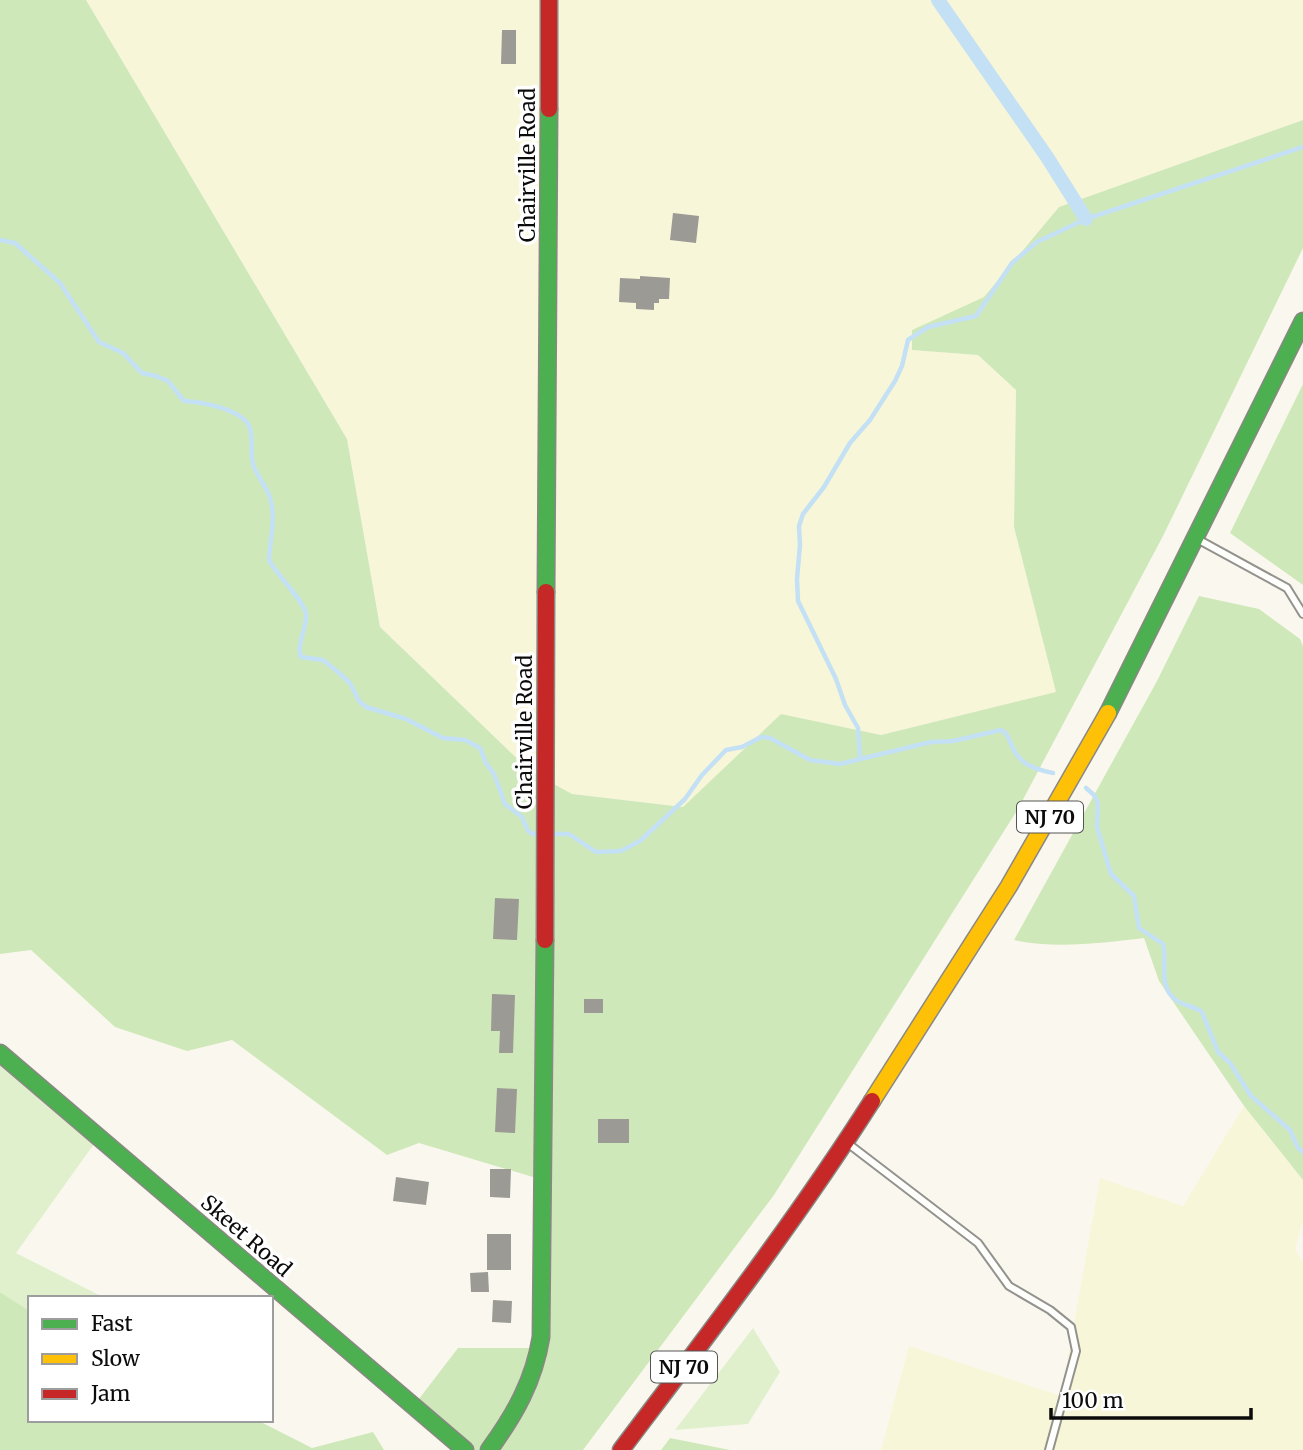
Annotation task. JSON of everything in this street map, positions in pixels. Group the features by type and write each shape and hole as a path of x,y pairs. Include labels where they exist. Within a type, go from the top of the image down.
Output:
{"main road":[{"name":"Chairville Road","path":"489,1450 527,1395 542,1341 549,0"},
{"name":"NJ 70","path":"621,1450 718,1322 846,1142 949,978 973,947 1093,743 1303,321"},
{"name":"Skeet Road","path":"0,1053 465,1450"}],"lane":[{"path":"1197,538 1287,588 1303,614"},
{"path":"846,1142 894,1176 978,1243 1009,1286 1050,1310 1071,1327 1076,1351 1049,1450"}],"green space":[{"path":"0,0 86,0 347,439 380,627 530,771 572,794 683,807 781,714 881,735 1056,692 1014,527 1016,390 978,355 912,350 912,330 984,297 1059,207 1303,120 1303,248 1163,536 1018,809 774,1195 583,1450 465,1450 412,1408 458,1348 538,1348 543,1180 419,1143 387,1155 232,1040 187,1051 115,1027 31,950 0,954"},
{"path":"86,0 1303,0 1303,120 1059,207 984,297 912,330 912,350 978,355 1016,390 1014,527 1057,692 881,735 781,714 684,807 572,794 530,771 380,627 347,439"},
{"path":"1303,384 1303,585 1230,533"},
{"path":"1199,596 1259,609 1300,639 1303,646 1303,1180 1244,1106 1159,981 1144,938 1062,945 1014,940 1157,681"},
{"path":"0,1050 99,1137 16,1253 101,1296 28,1296 28,1310 0,1292"},
{"path":"1244,1106 1303,1180 1303,1221 1295,1249 1303,1262 1303,1450 881,1450 909,1346 1061,1396 1100,1178 1183,1206"},
{"path":"0,1292 28,1310 28,1422 261,1422 312,1448 373,1432 384,1450 0,1450"},
{"path":"753,1328 780,1372 748,1424 675,1430"},
{"path":"670,1438 730,1450 661,1450"}],"building":[{"path":"502,30 516,30 516,64 501,64"},
{"path":"673,213 699,216 696,243 670,240"},
{"path":"640,276 670,278 669,299 659,299 659,303 654,303 654,310 636,309 636,303 619,302 620,278 640,279"},
{"path":"495,898 519,899 517,940 493,939"},
{"path":"492,994 515,995 513,1053 499,1053 500,1031 491,1031"},
{"path":"584,999 603,999 603,1013 584,1013"},
{"path":"497,1088 517,1089 515,1133 495,1132"},
{"path":"598,1119 629,1119 629,1143 598,1143"},
{"path":"490,1169 511,1169 510,1198 490,1197"},
{"path":"396,1177 429,1182 426,1205 393,1201"},
{"path":"487,1234 511,1234 511,1270 487,1270"},
{"path":"488,1272 489,1292 471,1292 470,1273"},
{"path":"493,1300 512,1301 511,1323 492,1322"}],"waterway":[{"path":"938,0 1047,157 1086,219"},
{"path":"860,757 858,728 798,601 799,526 803,514 824,487 850,443 870,420 895,381 902,366 908,340 928,327 976,316 1012,263 1037,242 1086,219 1303,147"},
{"path":"0,240 15,243 60,283 99,342 123,353 142,373 168,381 184,401 222,408 240,416 246,422 251,434 254,467 271,503 273,519 269,560 301,602 306,614 300,647 301,657 323,660 350,683 359,701 366,707 406,719 443,738 465,740 480,748 494,774 505,804 522,817 528,831 533,834 569,834 596,852 621,851 640,841 685,799 702,775 726,750 742,747 761,737 770,738 810,760 840,764 931,742 953,741 1001,730 1023,761 1053,773"},
{"path":"1086,788 1098,803 1097,827 1111,874 1134,896 1139,928 1163,944 1165,981 1170,994 1179,1002 1202,1012 1218,1052 1230,1063 1251,1096 1290,1130 1298,1148 1303,1152"}],"traffic: fast":[{"path":"546,592 549,109"},
{"path":"1108,713 1303,321"},
{"path":"489,1450 528,1383 541,1337 545,940"},
{"path":"0,1053 465,1450"}],"traffic: slow":[{"path":"872,1101 1009,886 1108,713"}],"traffic: jam":[{"path":"549,0 549,109"},
{"path":"545,940 546,592"},
{"path":"621,1450 781,1235 872,1101"}]}
